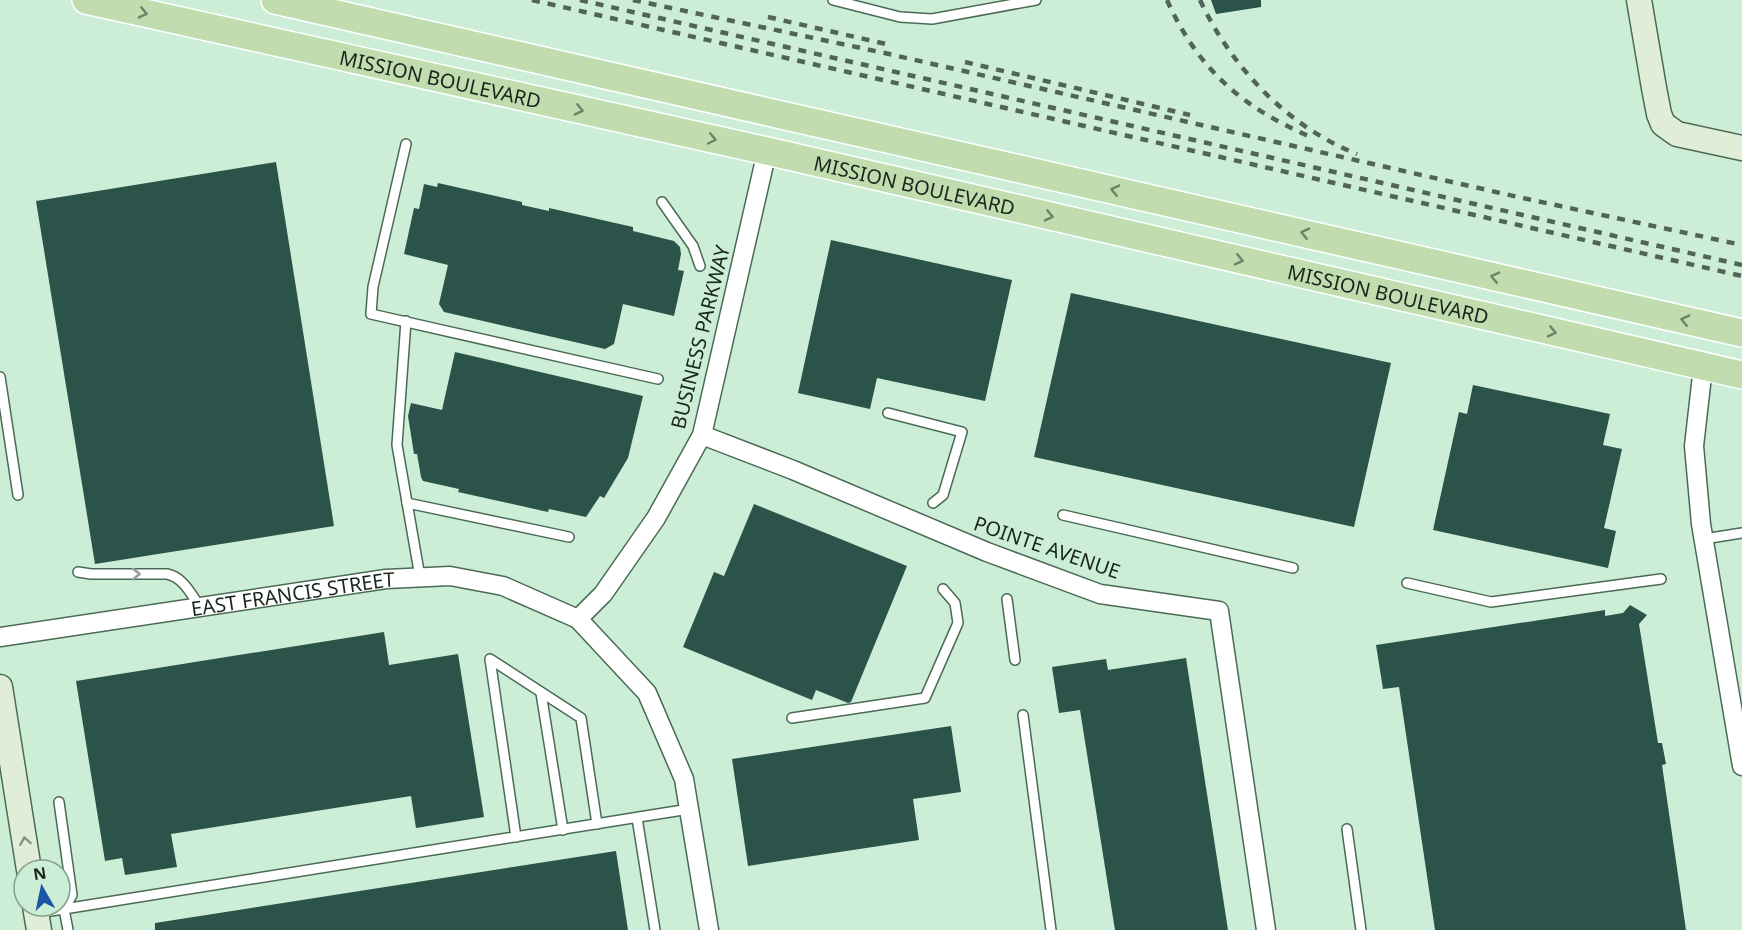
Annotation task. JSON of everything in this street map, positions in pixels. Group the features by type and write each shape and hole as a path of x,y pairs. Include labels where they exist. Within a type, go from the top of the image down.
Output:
{"main road":[{"name":"MISSION BOULEVARD","path":"86,0 767,151 1742,375"},
{"name":"MISSION BOULEVARD","path":"275,0 1742,333"}],"street":[{"path":"1639,0 1655,97 1663,124 1677,134 1742,148"},
{"name":"BUSINESS PARKWAY","path":"579,619 603,594 656,518 702,435 767,151"},
{"path":"1703,367 1694,446 1704,539 1742,766"},
{"name":"POINTE AVENUE","path":"702,435 793,470 987,552 1100,594 1219,611 1266,930"},
{"name":"EAST FRANCIS STREET","path":"0,637 386,579 450,576 503,586 579,619"},
{"path":"579,619 647,693 684,779 709,930"},
{"path":"0,687 27,858"}],"lane":[{"path":"833,0 900,17 932,19 1036,0"},
{"path":"406,144 373,287 371,314 658,379"},
{"path":"662,202 693,246 700,266"},
{"path":"406,321 397,445 420,577"},
{"path":"0,377 18,495"},
{"path":"888,413 962,432 943,495 933,503"},
{"path":"407,503 569,537"},
{"path":"1063,515 1293,568"},
{"path":"1704,539 1742,533"},
{"path":"78,572 175,575 200,607"},
{"path":"1407,583 1491,603 1661,579"},
{"path":"792,718 926,698 958,623 955,603 943,589"},
{"path":"1007,599 1015,660"},
{"path":"516,837 490,659 581,718 597,824"},
{"path":"542,693 563,830"},
{"path":"1023,716 1051,930"},
{"path":"59,802 67,858"},
{"path":"72,908 689,809"},
{"path":"637,818 655,930"},
{"path":"1347,829 1361,930"}],"building":[{"path":"1211,0 1261,0 1261,7 1216,14"},
{"path":"276,162 334,526 95,564 36,201"},
{"path":"438,183 522,202 522,205 549,211 549,208 633,227 633,231 674,241 680,247 681,254 678,270 684,271 674,316 623,304 614,344 605,349 444,312 439,304 448,265 404,254 414,208 419,209 424,184 437,187"},
{"path":"831,240 1012,280 985,401 877,378 870,409 798,393"},
{"path":"1071,293 1391,363 1354,527 1034,457"},
{"path":"455,352 643,396 628,458 604,498 600,496 586,517 549,509 548,512 458,492 459,489 423,481 417,454 414,454 408,416 411,403 442,410"},
{"path":"1473,385 1610,414 1603,445 1622,449 1604,528 1616,531 1608,568 1433,530 1459,412 1467,414"},
{"path":"754,504 907,566 851,702 848,703 816,690 812,700 683,647 714,572 724,576"},
{"path":"1630,605 1647,615 1639,624 1658,743 1662,743 1666,764 1662,765 1686,930 1435,930 1399,687 1383,689 1376,645 1605,610 1605,616 1623,613"},
{"path":"384,632 389,665 458,654 484,817 416,828 411,796 171,834 177,867 125,875 122,858 105,861 76,681"},
{"path":"1186,658 1228,930 1115,930 1080,710 1059,713 1052,667 1106,659 1108,670"},
{"path":"951,726 961,792 913,799 919,840 748,866 732,759"},
{"path":"616,851 628,930 155,930 155,923"}],"railway":[{"path":"532,0 1742,276"},
{"path":"580,0 1742,265"},
{"path":"633,0 880,52 1518,197 1742,245"},
{"path":"1167,0 1193,47 1226,84 1265,114 1313,138"},
{"path":"1200,0 1228,49 1264,92 1308,128 1357,154"},
{"path":"768,17 886,44"},
{"path":"965,62 1190,115"}]}
